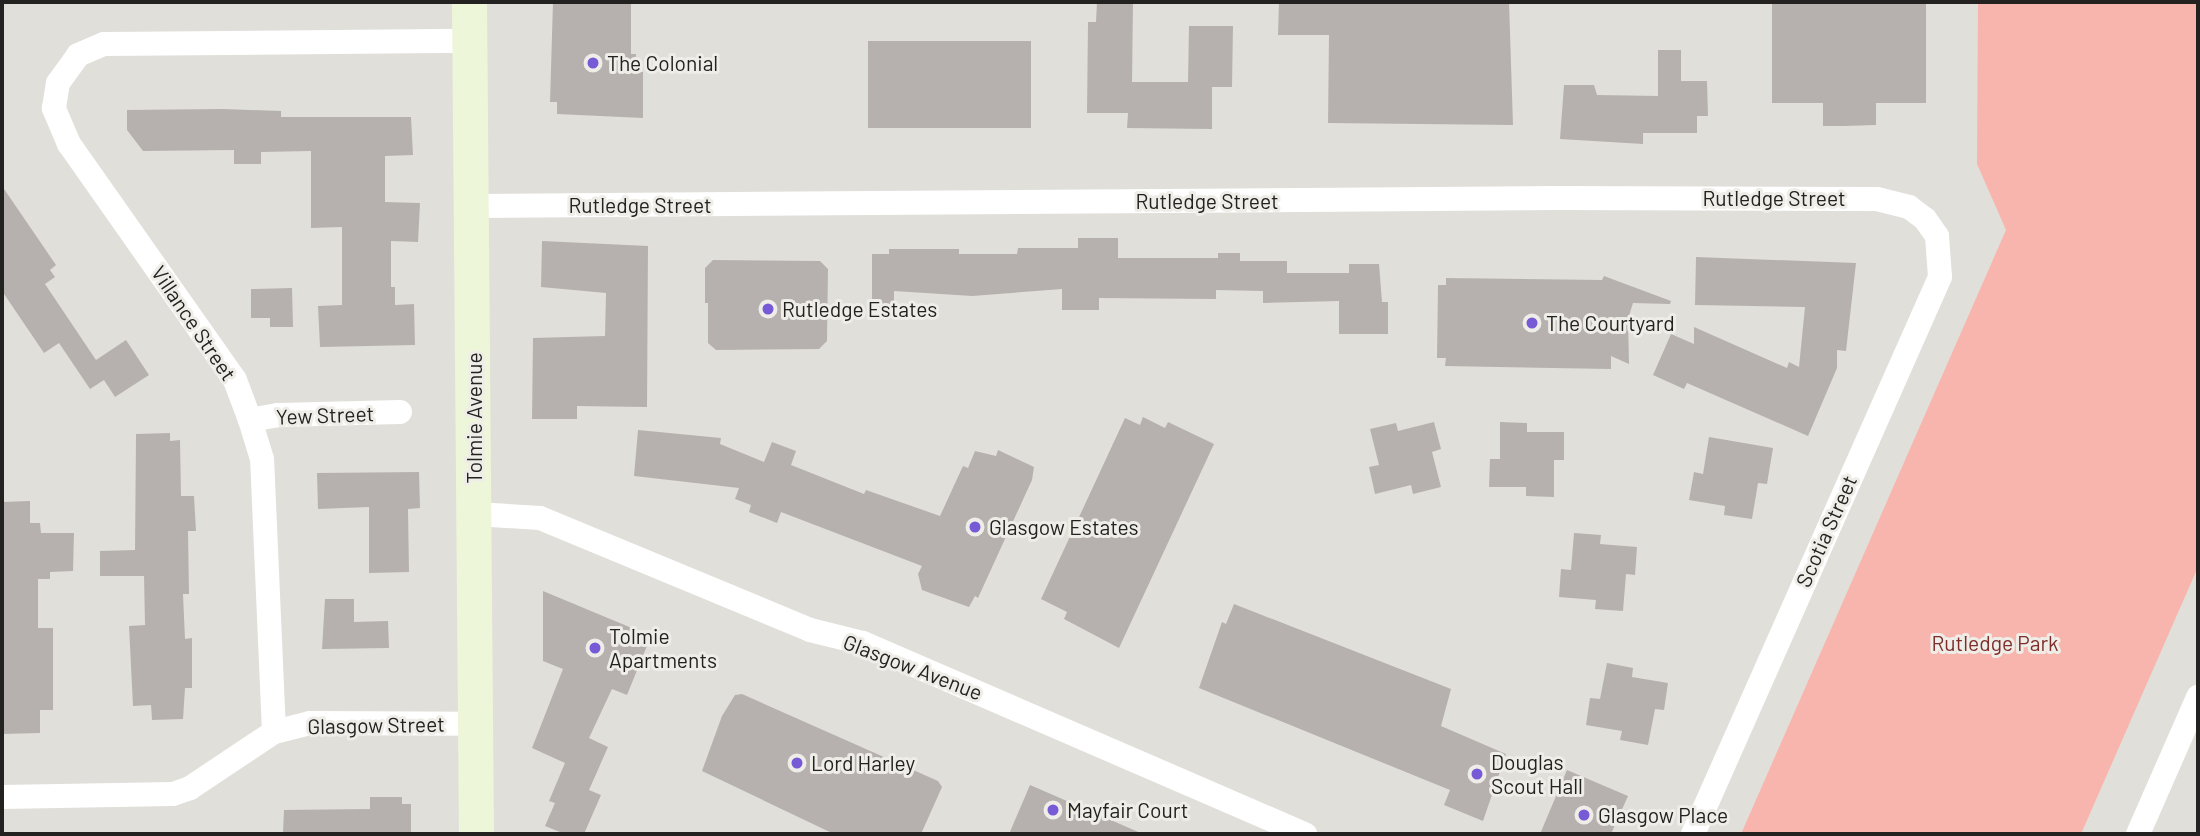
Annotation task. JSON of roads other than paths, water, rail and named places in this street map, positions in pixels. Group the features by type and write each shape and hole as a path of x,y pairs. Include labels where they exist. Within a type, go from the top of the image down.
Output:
{"street":[{"name":"Tolmie Avenue","path":"470,2 476,834"},
{"name":"Villance Street","path":"274,732 262,459 250,420 235,380 69,144 54,108 65,67 78,55 104,44 470,41"},
{"name":"Rutledge Street","path":"472,206 1877,199 1909,207 1932,227"},
{"name":"Scotia Street","path":"1693,834 1937,287 1942,256 1932,227"},
{"name":"Yew Street","path":"250,420 278,415 400,412"},
{"name":"Glasgow Avenue","path":"475,514 540,518 810,630 863,643 1305,834"},
{"path":"2138,834 2198,696"},
{"name":"Glasgow Street","path":"2,797 173,794 190,788 274,732 310,723 476,724"}],"place":[{"name":"The Colonial","path":"593,63"},
{"name":"Rutledge Estates","path":"768,309"},
{"name":"The Courtyard","path":"1532,323"},
{"name":"Glasgow Estates","path":"975,527"},
{"name":"Tolmie Apartments","path":"595,648"},
{"name":"Lord Harley","path":"797,763"},
{"name":"Douglas Scout Hall","path":"1477,774"},
{"name":"Mayfair Court","path":"1053,810"},
{"name":"Glasgow Place","path":"1584,815"}],"park label":[{"name":"Rutledge Park","path":"1995,643"}]}
